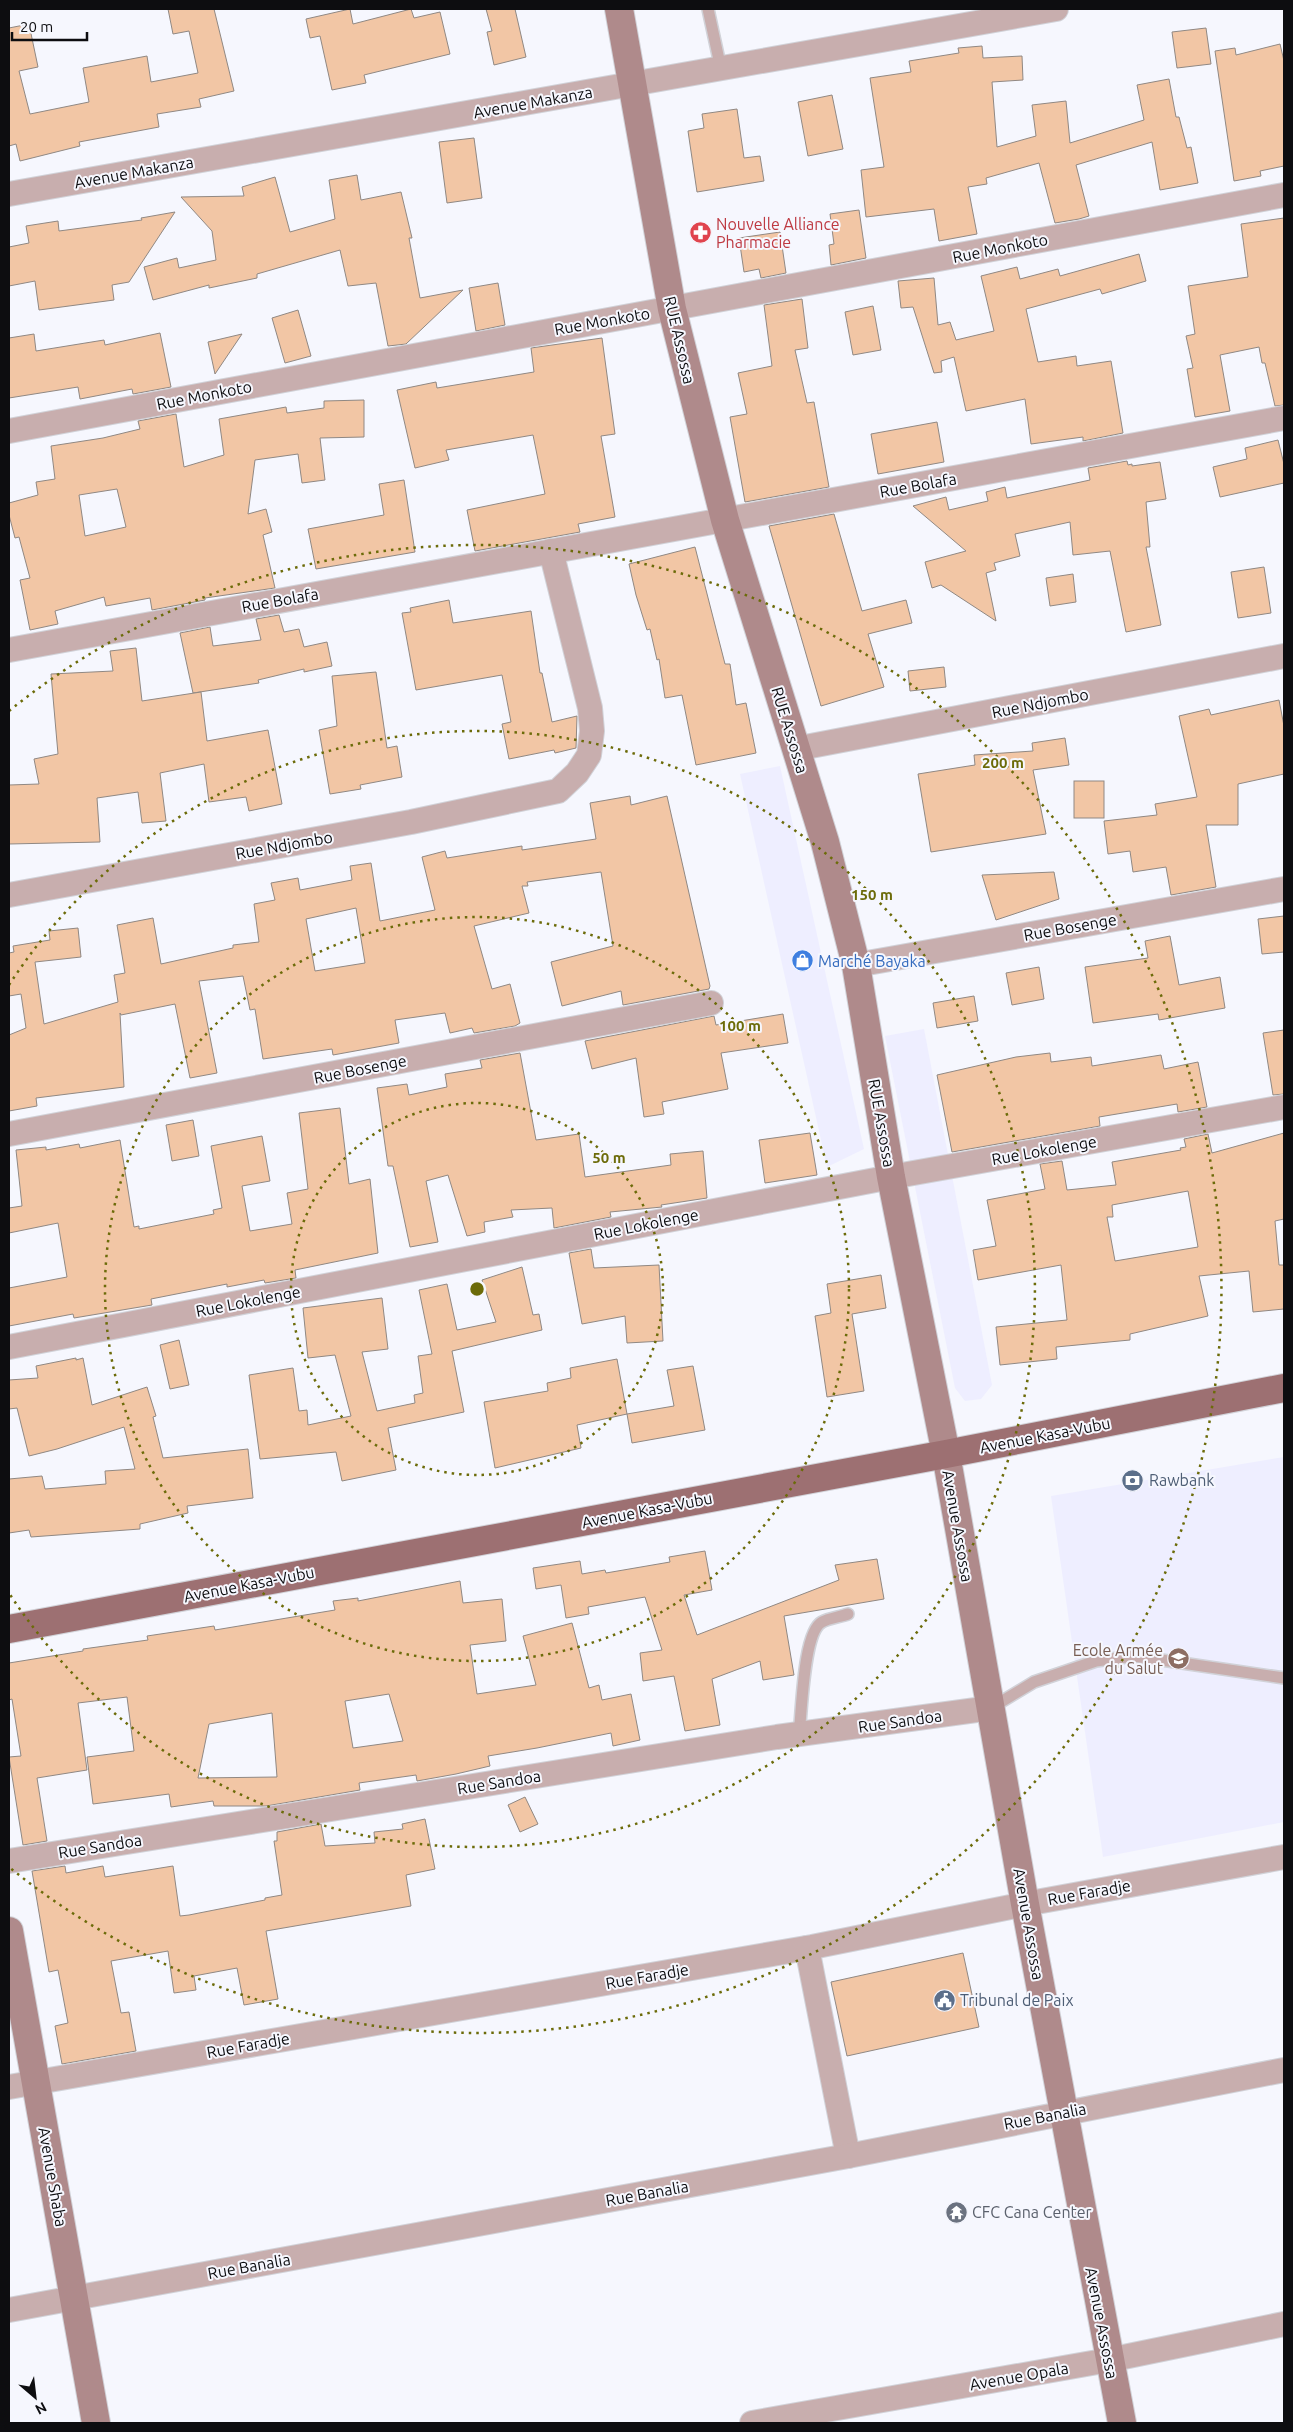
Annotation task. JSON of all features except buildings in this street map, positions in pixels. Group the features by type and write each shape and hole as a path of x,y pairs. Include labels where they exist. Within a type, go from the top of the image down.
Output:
{"main road":[{"name":"Avenue Kasa-Vubu","path":"9,1629 946,1454 1284,1388"}],"street":[{"name":"RUE Assossa","path":"619,9 672,309 725,520 825,842 856,965 892,1177 946,1454"},
{"name":"Avenue Makanza","path":"9,194 1056,9"},
{"name":"Rue Monkoto","path":"9,431 1284,195"},
{"name":"Rue Bolafa","path":"9,650 1284,418"},
{"name":"Rue Ndjombo","path":"9,895 401,824 558,791 577,773 589,755 592,731 590,708 551,551"},
{"name":"Rue Ndjombo","path":"795,749 1284,656"},
{"name":"Rue Bosenge","path":"856,965 1284,889"},
{"name":"Rue Bosenge","path":"9,1134 711,1003"},
{"name":"Rue Lokolenge","path":"9,1347 892,1177 1284,1107"},
{"name":"Avenue Assossa","path":"946,1454 1025,1904 1122,2423"},
{"name":"Rue Sandoa","path":"9,1861 799,1734 991,1708"},
{"name":"Rue Faradje","path":"9,2087 807,1948 1025,1904 1284,1857"},
{"name":"Avenue Shaba","path":"9,1931 96,2423"},
{"path":"807,1948 848,2156"},
{"name":"Rue Banalia","path":"9,2310 848,2156 1063,2112 1284,2070"},
{"name":"Avenue Opala","path":"752,2423 1109,2360 1284,2324"}],"lane":[{"path":"708,9 722,69"},
{"path":"799,1734 808,1654 813,1632 821,1622 848,1614"},
{"path":"991,1708 1034,1682 1096,1661 1134,1656 1284,1678"}],"shaded area":[{"name":"Marché Bayaka","path":"780,766 864,1149 827,1167 740,774"},
{"path":"924,1029 992,1385 981,1399 965,1401 955,1388 885,1036"},
{"name":"Ecole Armée du Salut","path":"1284,1457 1284,1822 1103,1857 1051,1496"}],"place":[{"name":"Nouvelle Alliance Pharmacie","path":"700,233"},
{"name":"Marché Bayaka","path":"802,961"},
{"name":"Rawbank","path":"1133,1480"},
{"name":"Ecole Armée du Salut","path":"1179,1659"},
{"name":"Tribunal de Paix","path":"944,2000"},
{"name":"CFC Cana Center","path":"956,2212"}]}
